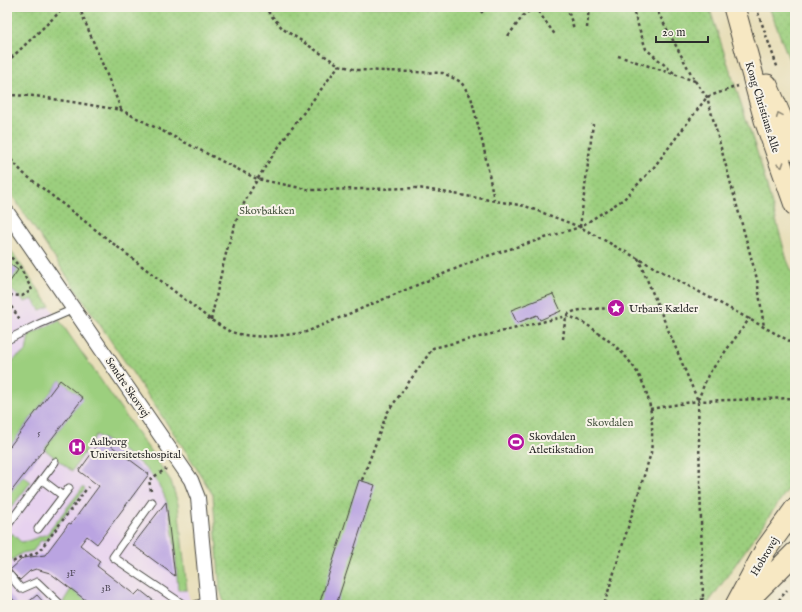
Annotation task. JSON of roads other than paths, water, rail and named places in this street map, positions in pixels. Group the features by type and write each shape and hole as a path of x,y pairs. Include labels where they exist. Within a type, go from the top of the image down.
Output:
{"street":[{"name":"Kong Christians Alle","path":"734,7 795,150"},
{"name":"Kong Christians Alle","path":"734,7 765,120 795,205"},
{"name":"Søndre Skovvej","path":"7,212 191,480 198,498 203,604"},
{"name":"Hobrovej","path":"736,605 766,549 795,509"},
{"path":"790,558 795,544"},
{"name":"Hobrovej","path":"743,605 790,558"}],"lane":[{"path":"7,340 74,309"},
{"path":"7,526 55,462"},
{"path":"42,480 63,496"},
{"path":"38,529 69,488"},
{"path":"152,502 113,557 184,605"},
{"path":"7,572 21,589 37,582 61,605"}],"place":[{"name":"Urbans Kælder","path":"616,308"},
{"name":"Skovdalen Atletikstadion","path":"516,442"},
{"name":"Aalborg Universitetshospital","path":"77,447"}],"park label":[{"name":"Skovbakken","path":"267,210"},
{"name":"Skovdalen","path":"610,422"}]}
